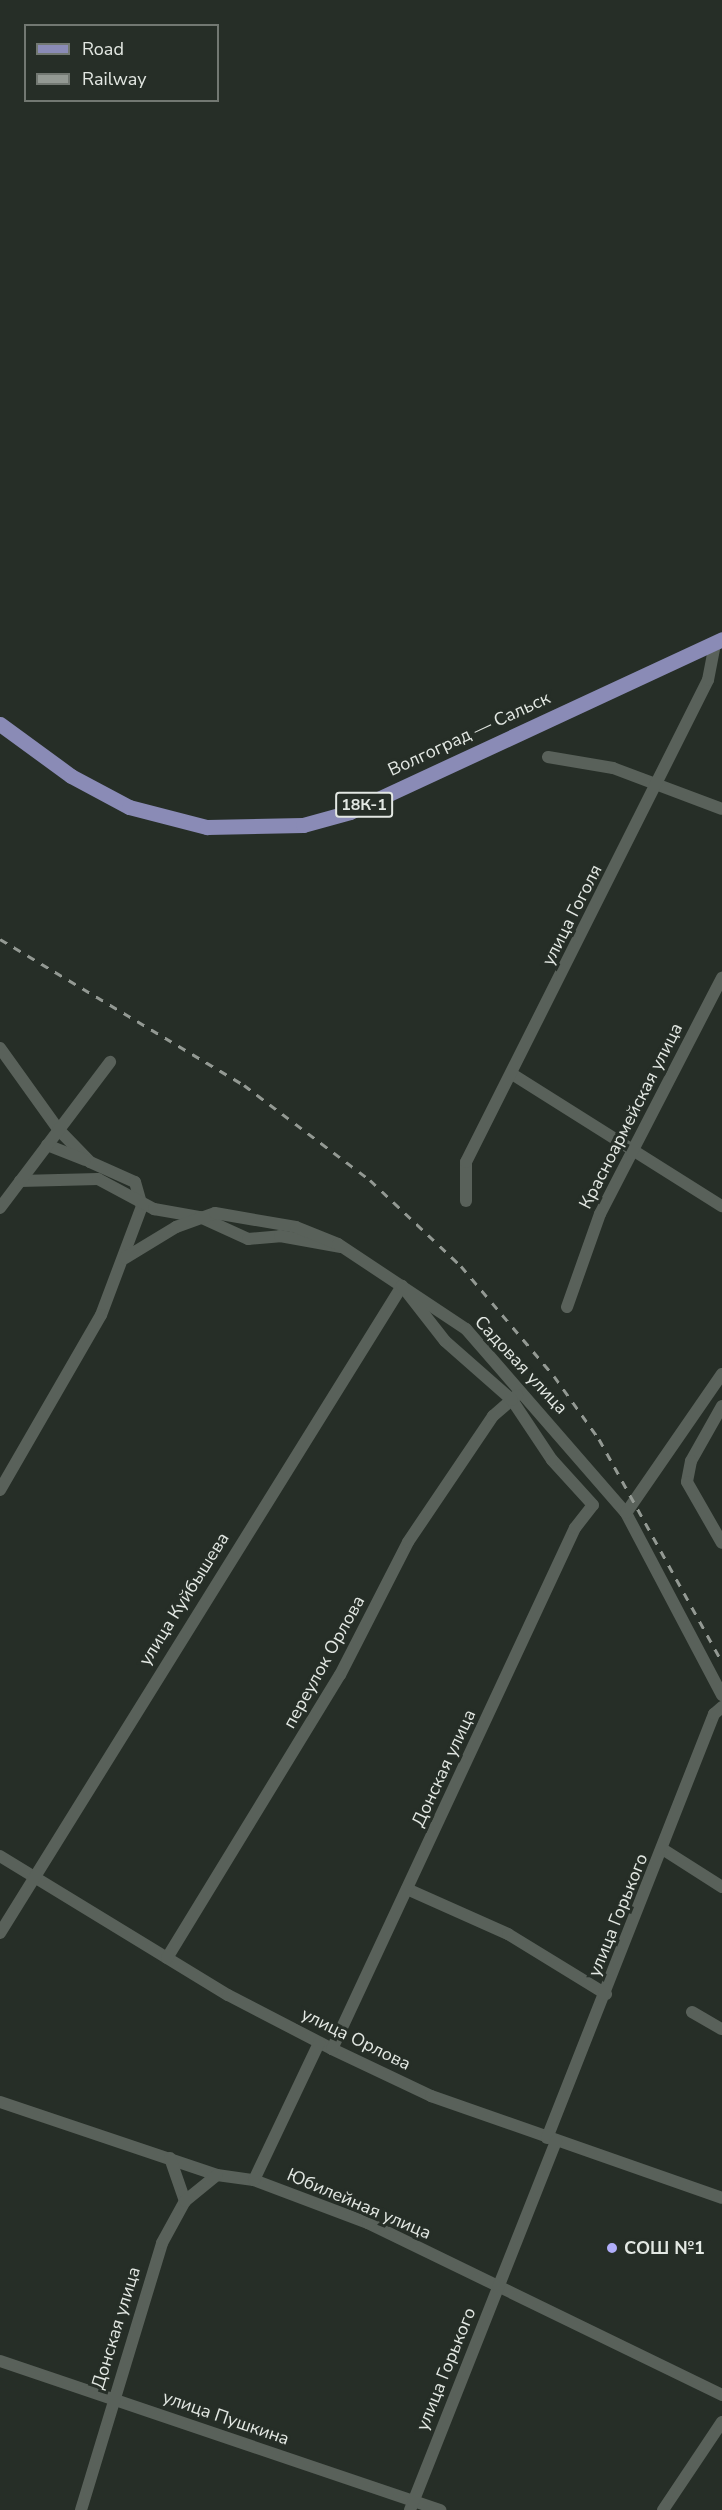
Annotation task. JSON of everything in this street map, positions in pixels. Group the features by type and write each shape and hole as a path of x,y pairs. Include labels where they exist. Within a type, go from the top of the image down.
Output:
{"main road":[{"name":"Волгоград — Сальск","path":"0,724 71,776 129,807 207,827 303,825 350,812 718,641"}],"street":[{"name":"улица Гоголя","path":"466,1201 466,1162 658,784 708,680 718,641"},
{"path":"708,680 722,669"},
{"path":"548,757 613,768 722,809"},
{"name":"Красноармейская улица","path":"567,1307 600,1214 722,978"},
{"path":"0,1048 58,1129 90,1162"},
{"path":"0,1208 110,1062"},
{"path":"512,1074 635,1148 722,1206"},
{"path":"0,1490 101,1315 125,1258 142,1203 135,1182 47,1144"},
{"path":"20,1181 98,1179 167,1214 200,1217 248,1239 280,1236 345,1248"},
{"path":"125,1258 200,1217 215,1213 296,1227 345,1248 402,1286"},
{"name":"Садовая улица","path":"402,1286 466,1329 523,1391 626,1513 722,1695"},
{"name":"Садовая улица","path":"402,1286 445,1341 512,1400 552,1460 592,1505"},
{"name":"улица Куйбышева","path":"0,1933 32,1875 402,1286"},
{"path":"626,1513 634,1497 676,1449 722,1374"},
{"name":"переулок Орлова","path":"167,1958 340,1675 408,1542 493,1416 523,1391"},
{"path":"722,1406 691,1461 687,1482 722,1543"},
{"name":"Донская улица","path":"332,2049 575,1528 592,1505"},
{"name":"улица Горького","path":"411,2505 498,2288 551,2139 664,1850 714,1714 722,1707"},
{"path":"664,1850 722,1887"},
{"name":"улица Орлова","path":"0,1856 167,1958 319,2043 431,2096 722,2198"},
{"path":"407,1889 508,1934 606,1994"},
{"path":"692,2012 722,2030"},
{"path":"254,2180 319,2043"},
{"name":"Юбилейная улица","path":"0,2102 217,2175 254,2180 368,2223 722,2395"},
{"path":"170,2158 185,2201"},
{"name":"Донская улица","path":"81,2510 112,2399 162,2243 185,2201 217,2175"},
{"name":"улица Пушкина","path":"0,2361 411,2505 440,2510"},
{"path":"663,2510 722,2422"}],"railway":[{"path":"0,939 244,1085 370,1180 461,1266 554,1376 599,1439 722,1662"}],"place":[{"name":"СОШ №1","path":"612,2248"}]}
